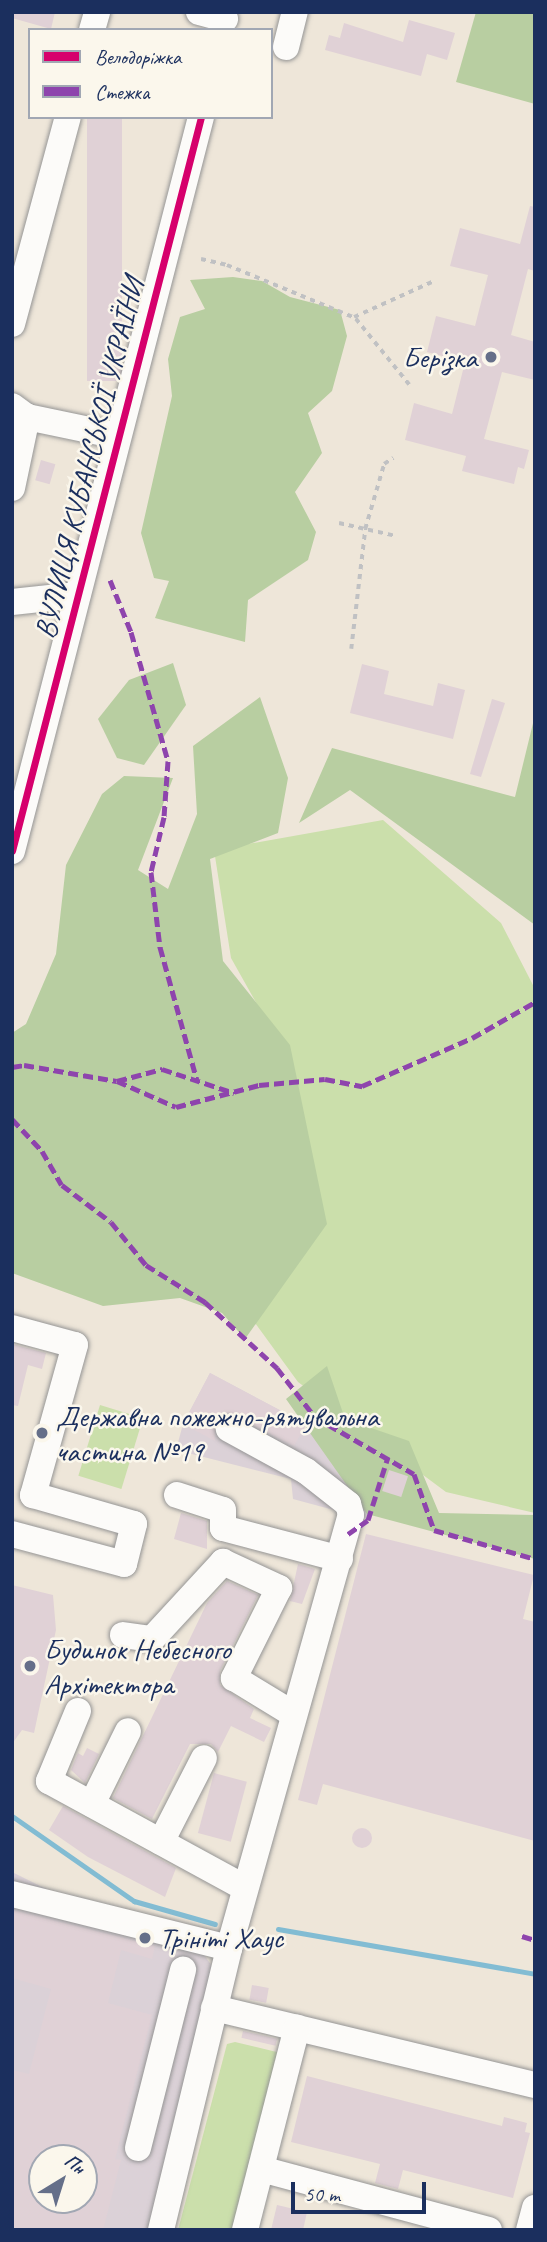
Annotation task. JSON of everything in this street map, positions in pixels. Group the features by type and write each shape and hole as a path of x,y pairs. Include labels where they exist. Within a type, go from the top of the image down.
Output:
{"street":[{"path":"286,47 295,12"},
{"path":"12,324 67,119"},
{"name":"ВУЛИЦЯ КУБАНСЬКОЇ УКРАЇНИ","path":"12,850 200,119"},
{"path":"12,488 20,412 118,436"},
{"path":"12,603 78,595"},
{"path":"12,1328 75,1345 33,1495 134,1524 124,1564 12,1534"},
{"path":"160,2230 245,1888 351,1515 348,1504 306,1471 229,1429"},
{"path":"177,1495 223,1510 223,1528 340,1559"},
{"path":"123,1635 152,1639 223,1562 257,1577 279,1588 234,1678 293,1714"},
{"path":"78,1711 50,1781 245,1888"},
{"path":"92,1804 128,1731"},
{"path":"161,1842 204,1758"},
{"path":"12,1894 229,1948"},
{"path":"138,2148 184,1970"},
{"path":"214,2008 535,2085"},
{"path":"245,2230 297,2028"},
{"path":"166,2040 204,2049"},
{"path":"261,2169 489,2230"},
{"path":"529,2230 535,2208"}],"path":[{"path":"201,259 227,265 354,317 409,385"},
{"path":"354,317 434,281"},
{"path":"351,649 365,529 384,464 393,458"},
{"path":"339,523 396,537"}],"shaded area":[{"path":"210,1373 306,1424 304,1429 323,1431 385,1460 367,1519 293,1499 291,1479 176,1450 183,1424"},
{"path":"12,1872 127,1929 202,1952 212,1966 153,2230 12,2230"}],"green space":[{"path":"476,12 535,12 535,104 456,82"},
{"path":"233,277 262,281 290,297 340,310 347,336 332,391 308,413 322,453 295,492 316,532 308,560 248,600 245,642 155,618 169,581 154,578 141,533 172,396 168,359 180,317 205,309 190,280"},
{"path":"173,663 186,705 144,765 117,758 98,719 129,680"},
{"path":"260,697 288,778 278,833 210,859 223,961 290,1045 327,1224 245,1339 222,1313 180,1298 103,1306 12,1273 12,1033 26,1024 56,954 66,865 102,794 124,776 173,778 138,870 168,889 197,814 193,746"},
{"path":"535,715 535,925 350,790 299,823 332,748 515,797"},
{"path":"383,820 501,923 535,989 535,1513 446,1492 298,1382 250,1316 285,1054 231,958 214,850"},
{"path":"327,1366 345,1419 409,1441 439,1513 535,1515 535,1559 367,1514 286,1399"},
{"path":"100,1405 143,1418 121,1489 78,1476"},
{"path":"235,2042 285,2054 240,2230 178,2230 227,2044"}],"building":[{"path":"12,12 55,12 51,28 12,18"},
{"path":"409,20 455,33 447,60 427,54 421,76 325,50 329,35 340,38 344,23 403,42"},
{"path":"87,119 122,119 122,381 87,381"},
{"name":"Берізка","path":"530,206 535,207 535,271 528,269 511,335 535,342 535,380 502,372 484,439 529,450 524,469 518,467 514,484 462,471 466,456 405,440 414,403 452,414 465,362 427,352 436,316 475,326 488,275 450,266 460,228 520,244"},
{"path":"41,460 55,464 50,484 35,480"},
{"path":"362,664 389,671 384,694 433,706 438,683 465,690 453,739 350,713"},
{"path":"492,699 505,703 481,777 470,774"},
{"path":"12,1344 46,1353 42,1369 28,1365 18,1406 12,1405"},
{"path":"210,1373 306,1424 294,1446 229,1413 215,1422 215,1441 183,1424"},
{"path":"389,1470 408,1476 401,1497 382,1491"},
{"path":"181,1513 207,1521 207,1549 174,1539"},
{"path":"366,1534 534,1575 523,1619 535,1622 535,1841 323,1784 317,1805 298,1800"},
{"path":"298,1564 315,1569 302,1604 290,1601"},
{"path":"227,1581 258,1595 220,1671 220,1685 254,1709 250,1718 271,1728 264,1742 231,1726 218,1752 211,1744 190,1744 152,1819 113,1798 207,1603"},
{"name":"Будинок Небесного Архітектора","path":"12,1585 53,1595 56,1630 34,1733 22,1730 12,1744"},
{"path":"87,1748 99,1754 85,1783 71,1770 78,1753 83,1756"},
{"path":"214,1773 247,1782 231,1842 198,1833"},
{"path":"63,1806 176,1868 165,1897 88,1857 49,1830"},
{"path":"362,1828 369,1831 372,1838 369,1845 362,1848 355,1845 352,1838 355,1831"},
{"path":"12,1910 155,1946 152,1959 121,1950 108,2003 152,2015 115,2159 121,2160 103,2230 12,2230 12,2070 29,2074 51,1989 12,1978"},
{"path":"252,1985 269,1988 266,2003 249,2000"},
{"path":"243,2031 277,2039 276,2046 241,2038"},
{"path":"307,2076 502,2126 504,2117 527,2123 525,2132 530,2133 513,2198 403,2170 398,2189 375,2183 380,2164 291,2142"},
{"path":"277,2205 307,2212 303,2230 271,2230"}],"waterway":[{"path":"12,1816 134,1901 215,1924"},
{"path":"278,1929 535,1974"}],"marked path":[{"path":"110,580 131,632 168,761 164,817 151,872 160,947 197,1080"},
{"path":"12,1067 24,1065 117,1081 176,1107 259,1085 325,1079 362,1086 472,1038 535,1002"},
{"path":"117,1081 162,1069 234,1093"},
{"path":"12,1119 42,1151 62,1185 111,1222 146,1265 205,1302 277,1368 315,1417 414,1474 434,1530 535,1559"},
{"path":"348,1534 368,1520 388,1457"},
{"path":"522,1936 535,1940"}],"cycle path":[{"path":"12,851 200,119"}],"place":[{"name":"Берізка","path":"491,357"},
{"name":"Державна пожежно-рятувальна частина №19","path":"42,1433"},
{"name":"Будинок Небесного Архітектора","path":"30,1666"},
{"name":"Трініті Хаус","path":"145,1938"}]}
